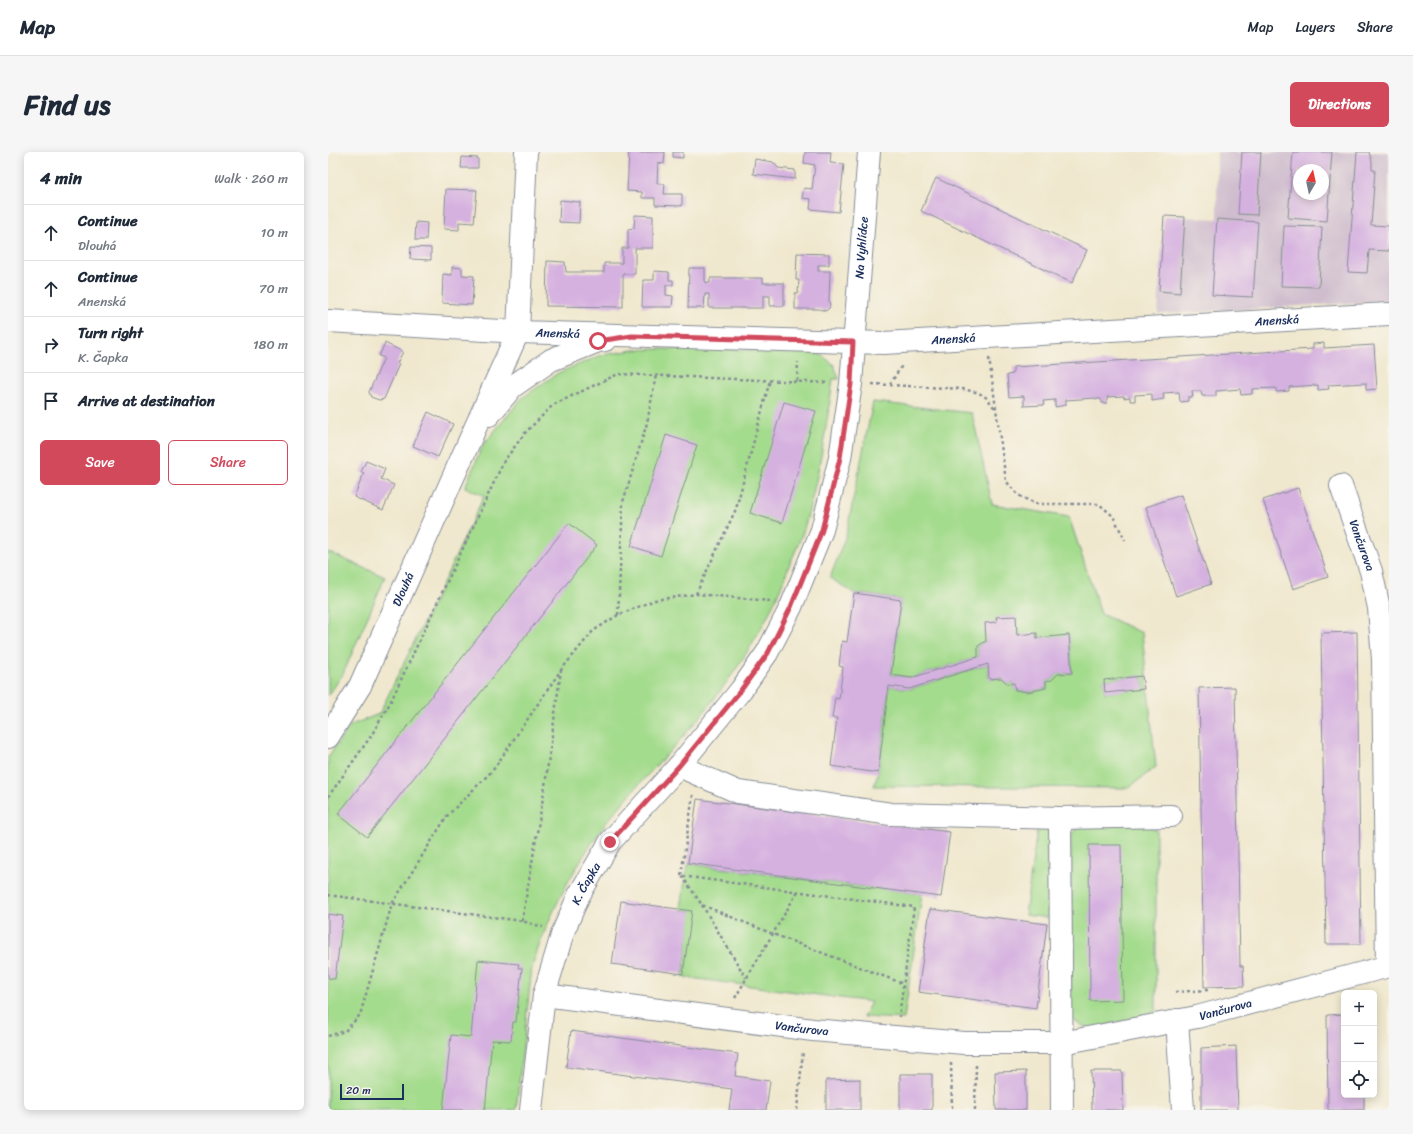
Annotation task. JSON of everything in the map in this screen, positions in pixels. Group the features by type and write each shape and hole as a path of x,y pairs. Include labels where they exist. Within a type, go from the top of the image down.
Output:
{"street":[{"name":"Anenská","path":"518,332 526,152"},
{"name":"Na Vyhlídce","path":"853,342 869,152"},
{"name":"Anenská","path":"328,321 518,332 884,343 1389,314"},
{"name":"Dlouhá","path":"328,737 360,686 518,332"},
{"name":"Dlouhá","path":"470,438 512,387 551,360 598,341 632,336"},
{"name":"K. Čapka","path":"531,1110 544,995 563,932 579,895 610,842 679,766 741,690 768,653 791,607 822,530 840,458 851,384 853,342"},
{"name":"Vančurova","path":"544,995 806,1038 964,1043 1062,1043 1197,1017 1388,966 1383,660 1379,608 1371,571 1341,486"},
{"path":"679,766 738,792 891,814 1038,818 1172,816"},
{"path":"1060,818 1062,1110"},
{"path":"1177,1020 1182,1110"}],"path":[{"path":"988,337 988,350 1006,481 1018,495 1035,504 1099,504 1113,516 1125,540"},
{"path":"328,797 371,736 390,703 504,461 526,433 553,405 618,374 851,384 890,384 963,389 983,395 996,410"},
{"path":"618,615 624,502 647,424 656,375"},
{"path":"696,594 736,509 770,380"},
{"path":"328,1036 345,1031 360,1015 392,904 447,816 494,770 561,670 593,631 618,615 655,600 696,594 761,600 777,603"},
{"path":"522,921 545,786 561,670"},
{"path":"688,792 694,792 681,876 702,905 746,978"},
{"path":"681,876 914,907 899,1022"},
{"path":"733,1001 798,891"},
{"path":"328,895 522,921 563,932"},
{"path":"702,905 904,984"},
{"path":"797,1110 802,1058 806,1038"},
{"path":"951,1062 952,1110"},
{"path":"976,1110 975,1067 977,1063"}],"shaded area":[{"path":"1217,152 1389,152 1389,301 1158,314 1164,216 1217,219"}],"green space":[{"path":"659,349 813,352 823,356 834,365 839,379 833,379 813,494 803,532 771,610 730,678 690,729 614,813 588,848 566,886 547,926 532,967 516,1110 328,1110 328,757 351,725 379,714 484,496 465,487 483,445 522,398 558,373 602,355 633,350"},
{"path":"873,402 972,413 992,504 1069,517 1101,614 1142,633 1156,767 1128,788 874,786 878,773 889,686 910,689 988,664 989,679 1001,678 1008,684 1014,683 1015,690 1028,692 1046,688 1046,681 1052,680 1058,674 1072,673 1069,636 1037,638 1037,634 1017,635 1016,616 997,617 997,622 986,641 978,646 978,657 911,678 891,675 901,600 854,593 830,578 846,535","holes":["1142,676 1144,688 1105,693 1104,680"]},
{"path":"328,552 385,577 343,674 328,696"},
{"path":"1038,823 1045,827 1049,832 1054,845 1047,846 1048,918 1025,915"},
{"path":"1084,824 1147,825 1156,830 1156,1011 1147,1015 1094,1028 1081,1025 1071,1018 1071,836 1076,829"},
{"path":"689,864 922,894 904,1019 863,1017 871,1002 683,977 691,911 681,909 687,866 689,866"}],"building":[{"path":"629,152 665,152 664,164 658,163 657,183 665,184 664,194 682,194 682,206 655,205 655,198 642,198 642,192 627,191"},
{"path":"673,152 683,152 683,158 673,157"},
{"path":"805,152 831,152 830,163 844,164 839,212 810,209 811,199 802,198 804,188 812,189 815,165 804,163"},
{"path":"1242,152 1261,152 1257,215 1238,214"},
{"path":"1293,152 1332,152 1329,193 1329,164 1293,164 1293,200 1329,200 1327,221 1288,218"},
{"path":"1357,152 1369,152 1372,162 1372,170 1375,170 1371,225 1389,226 1389,251 1369,250 1367,273 1348,272"},
{"path":"462,157 478,158 478,168 461,168"},
{"path":"755,159 773,162 778,168 795,170 795,179 753,174"},
{"path":"936,178 1087,250 1072,283 921,211"},
{"path":"446,189 477,190 474,223 459,222 459,230 444,229"},
{"path":"560,200 580,202 579,223 559,222"},
{"path":"635,215 653,216 653,248 635,248 635,274 623,274 623,307 546,306 547,261 565,262 566,272 604,272 604,263 622,263 622,248 628,248 628,229 634,228"},
{"path":"1164,216 1185,217 1180,293 1159,291"},
{"path":"1217,219 1258,222 1253,297 1212,295"},
{"path":"416,222 427,223 426,240 415,240"},
{"path":"1284,226 1322,227 1319,287 1281,286"},
{"path":"411,247 431,248 431,260 410,259"},
{"path":"797,253 829,254 829,265 818,265 818,271 830,271 830,307 826,311 819,309 795,309 795,293 798,293 799,280 796,280"},
{"path":"452,267 462,268 462,275 474,276 472,305 442,303 443,274 452,275"},
{"path":"689,268 705,268 705,282 710,283 710,278 763,278 763,283 784,283 784,306 770,306 770,296 763,296 763,308 709,308 709,294 705,294 704,308 688,308"},
{"path":"654,271 669,272 669,280 673,280 673,285 666,285 666,295 673,296 672,307 642,307 643,280 654,280"},
{"path":"385,343 403,352 397,363 399,364 384,399 379,400 371,397 369,392 384,358 379,356"},
{"path":"1324,343 1324,348 1374,345 1377,389 1366,390 1366,383 1328,385 1329,389 1318,390 1318,385 1289,387 1289,391 1276,392 1276,388 1252,389 1252,394 1241,395 1240,389 1216,391 1216,396 1202,396 1201,391 1192,391 1193,397 1188,397 1188,401 1180,402 1179,392 1163,393 1164,399 1152,401 1152,394 1135,395 1135,401 1130,401 1130,397 1124,398 1124,396 1107,397 1107,403 1102,403 1101,399 1095,398 1066,400 1066,405 1055,407 1055,400 1043,401 1044,405 1024,406 1024,396 1009,397 1007,375 1013,374 1013,367 1313,349 1313,344"},
{"path":"784,402 816,411 782,523 750,513"},
{"path":"428,412 453,424 438,457 413,446"},
{"path":"666,435 697,445 661,556 631,546"},
{"path":"366,461 385,469 381,479 394,485 383,510 354,497 364,473 361,472"},
{"path":"1298,488 1328,577 1293,589 1263,500"},
{"path":"1181,495 1211,584 1176,596 1146,507"},
{"path":"569,523 597,545 367,837 338,814"},
{"path":"854,593 901,600 891,675 911,678 978,657 978,646 986,641 985,623 997,622 996,617 1016,616 1017,635 1037,633 1037,638 1069,635 1072,673 1058,674 1052,680 1046,681 1046,688 1028,692 1015,690 1014,683 1008,684 1001,678 989,679 988,664 909,689 889,686 878,773 831,766 837,718 832,718 835,698 839,699 843,667 839,666 842,641 847,642"},
{"path":"1357,632 1361,944 1326,944 1321,633"},
{"path":"1142,676 1144,689 1105,693 1104,680"},
{"path":"1235,687 1240,966 1243,966 1244,986 1204,987 1199,688"},
{"path":"697,799 950,832 941,897 688,863"},
{"path":"1089,845 1121,845 1123,1000 1090,1001"},
{"path":"621,901 692,911 683,974 612,964"},
{"path":"930,909 1047,924 1036,1008 918,992"},
{"path":"328,914 343,916 335,979 328,978"},
{"path":"478,960 519,964 518,968 522,968 516,1022 513,1022 511,1041 492,1040 485,1110 443,1110 451,1035 471,1037"},
{"path":"1341,1014 1341,1098 1364,1098 1364,1110 1328,1110 1327,1015"},
{"path":"571,1031 738,1054 735,1076 770,1081 766,1110 729,1110 732,1089 566,1067"},
{"path":"1236,1046 1238,1110 1201,1110 1201,1048"},
{"path":"1026,1071 1026,1110 996,1110 995,1072"},
{"path":"1091,1071 1122,1071 1123,1110 1092,1110"},
{"path":"900,1074 932,1074 932,1110 900,1110"},
{"path":"860,1079 860,1110 826,1110 826,1080"}],"route":[{"path":"598,341 632,336 853,342 851,384 840,458 822,530 791,607 768,653 741,690 679,766 610,842"}]}
